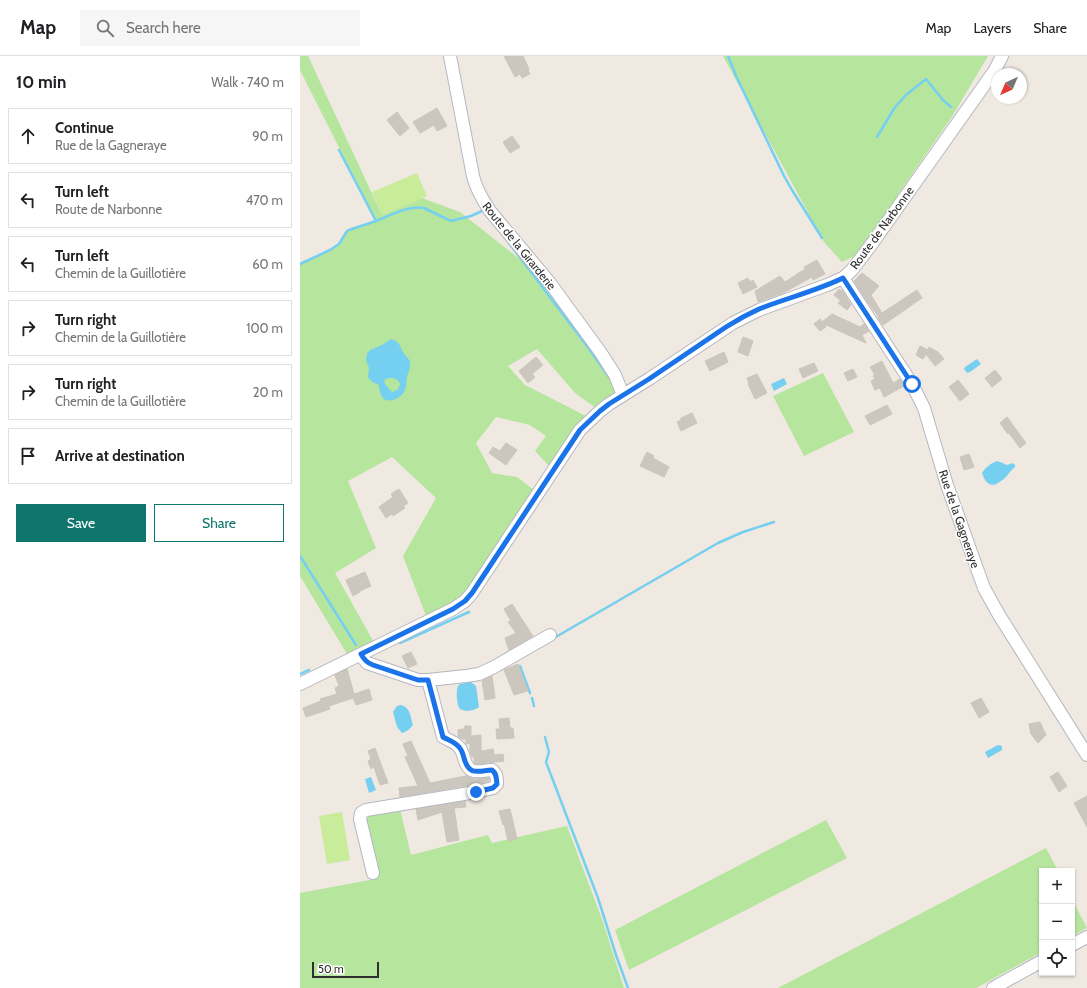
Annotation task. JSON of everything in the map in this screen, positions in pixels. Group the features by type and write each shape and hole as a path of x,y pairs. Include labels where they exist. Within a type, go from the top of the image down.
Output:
{"street":[{"name":"Route de la Girarderie","path":"450,56 473,176 482,200 550,283 601,352 615,375 624,395"},
{"name":"Route de Narbonne","path":"300,684 453,609 465,601 472,593 580,430 609,404 726,327 765,307 843,278 852,270 986,82 1002,56"},
{"name":"Rue de la Gagneraye","path":"843,278 912,384 924,408 947,485 984,588 999,615 1087,755"},
{"path":"361,654 367,663 418,680 428,680 479,674 550,635"},
{"path":"373,873 360,818 361,813 366,810 476,792 493,788 497,784 496,776 492,770 474,772 470,770 466,766 460,747 443,737 428,680"},
{"path":"1075,943 1087,937"},
{"path":"993,988 1039,963"}],"green space":[{"path":"300,56 308,56 382,215 422,198 460,212 550,283 623,395 600,411 575,393 537,349 508,366 525,385 592,419 553,470 535,451 546,436 530,425 496,417 476,443 492,473 517,477 538,493 472,593 428,621 403,556 436,498 392,457 348,481 376,548 335,573 376,646 350,659 300,576 300,264 330,250 339,244 347,231 376,221 300,70"},
{"path":"723,56 988,56 953,115 899,193 868,243 855,256 842,262 824,242"},
{"path":"417,173 427,196 382,215 372,192"},
{"path":"823,373 854,432 804,456 773,396"},
{"path":"399,805 411,855 488,835 492,843 567,826 603,922 624,988 300,988 300,893 375,879 360,819"},
{"path":"342,812 350,860 327,864 319,816"},
{"path":"826,820 847,858 629,970 615,930"},
{"path":"1046,848 1056,868 1039,868 1039,954 976,988 778,988"},
{"path":"1075,905 1087,928 1075,934"}],"water":[{"path":"391,339 396,341 410,362 405,390 395,400 386,400 383,398 378,384 374,383 368,377 369,368 366,360 367,354 370,350","holes":["388,378 397,379 400,384 398,390 392,392 385,384 384,380"]},
{"path":"977,359 981,364 967,373 964,369 965,367"},
{"path":"784,378 787,384 774,391 771,384"},
{"path":"997,461 1006,465 1013,463 1015,467 1006,477 993,485 986,481 982,473 988,466"},
{"path":"471,682 476,686 479,707 473,710 462,710 459,708 457,701 458,687 461,684"},
{"path":"401,705 407,708 413,725 402,733 397,727 393,712 397,706"},
{"path":"998,745 1002,746 1002,750 988,758 985,752"},
{"path":"371,777 376,790 369,793 365,779"}],"building":[{"path":"504,56 523,56 530,74 522,78 520,74 515,77"},
{"path":"437,108 447,126 437,131 434,125 420,133 413,122"},
{"path":"397,112 409,128 400,136 387,120"},
{"path":"512,136 520,147 510,153 503,142"},
{"path":"817,260 825,274 813,280 812,277 783,293 758,302 755,291 780,276 785,282 805,269 804,267"},
{"path":"862,273 879,286 871,295 882,313 917,290 922,298 883,325 854,281"},
{"path":"748,278 750,282 753,280 757,287 743,294 738,283"},
{"path":"839,289 841,291 842,290 851,305 847,310 838,303 841,301 834,295"},
{"path":"832,314 860,327 864,324 869,331 862,335 866,343 824,324 826,327 820,331 814,324 820,319 822,322"},
{"path":"743,337 753,341 748,356 738,352"},
{"path":"920,346 928,350 929,347 938,352 944,359 935,366 926,354 923,359 916,355"},
{"path":"724,352 728,362 710,371 705,361"},
{"path":"536,357 543,365 532,374 535,377 528,383 519,371"},
{"path":"882,361 893,383 900,379 904,386 884,397 880,388 875,390 871,381 875,379 873,376 875,375 870,367"},
{"path":"814,363 818,371 803,378 799,369"},
{"path":"853,369 857,377 848,381 844,373"},
{"path":"995,370 1002,379 992,387 985,378"},
{"path":"757,374 767,393 755,399 748,384 747,378"},
{"path":"958,380 969,394 960,401 949,387"},
{"path":"887,405 892,414 870,425 865,416"},
{"path":"692,413 697,423 681,431 677,422 681,420 681,418"},
{"path":"1007,417 1026,443 1020,448 1000,423"},
{"path":"506,443 517,450 506,465 489,453 493,447 500,451"},
{"path":"647,452 654,456 653,458 669,467 664,477 640,466"},
{"path":"969,454 974,467 964,470 960,457"},
{"path":"399,489 408,503 403,506 405,508 393,516 392,514 386,518 379,507 393,497 391,494"},
{"path":"365,572 371,586 353,596 346,580"},
{"path":"512,604 533,636 509,650 505,638 516,633 508,622 511,621 504,609"},
{"path":"411,652 417,664 408,668 402,656"},
{"path":"518,664 528,691 514,695 504,670"},
{"path":"347,669 354,694 369,689 372,700 356,705 353,698 329,706 330,709 306,717 303,708 321,701 320,699 337,694 335,688 339,686 335,675"},
{"path":"492,676 495,698 485,700 482,681"},
{"path":"981,698 989,712 979,718 971,703"},
{"path":"509,718 510,728 513,728 514,738 497,739 496,729 500,729 499,719"},
{"path":"1040,722 1046,735 1038,743 1031,734 1029,724"},
{"path":"465,726 471,726 471,736 481,735 481,751 493,749 494,755 503,754 504,761 478,764 474,763 474,757 472,757 470,751 470,743 466,744 466,739 462,739 458,736 458,730 464,729"},
{"path":"411,741 430,783 466,776 474,779 489,778 489,781 400,797 399,788 418,786 405,757 408,756 403,744"},
{"path":"375,748 388,783 380,785 374,767 371,769 368,761 371,759 368,751"},
{"path":"1058,772 1067,786 1059,792 1050,777"},
{"path":"1087,796 1087,827 1074,803"},
{"path":"465,801 466,807 454,808 459,840 447,842 442,812 418,820 416,809"},
{"path":"510,809 517,839 508,841 499,811"}],"waterway":[{"path":"728,56 784,176 822,238"},
{"path":"877,137 895,107 906,95 926,79 943,100 951,107"},
{"path":"339,150 376,221"},
{"path":"300,264 330,250 339,244 347,231 411,208 424,208 451,221 471,216 482,211"},
{"path":"509,243 609,377"},
{"path":"554,638 718,543 743,532 774,522"},
{"path":"300,556 356,645"},
{"path":"400,643 469,612"},
{"path":"520,666 530,693"},
{"path":"300,674 309,670"},
{"path":"532,698 534,706"},
{"path":"545,737 549,752 546,762 598,898 628,988"}],"route":[{"path":"476,792 493,788 497,784 496,776 492,770 474,772 470,770 466,766 460,747 443,737 428,680 418,680 367,663 361,654 453,609 465,601 472,593 580,430 600,411 614,400 637,387 740,319 758,310 843,278 912,384"}]}
